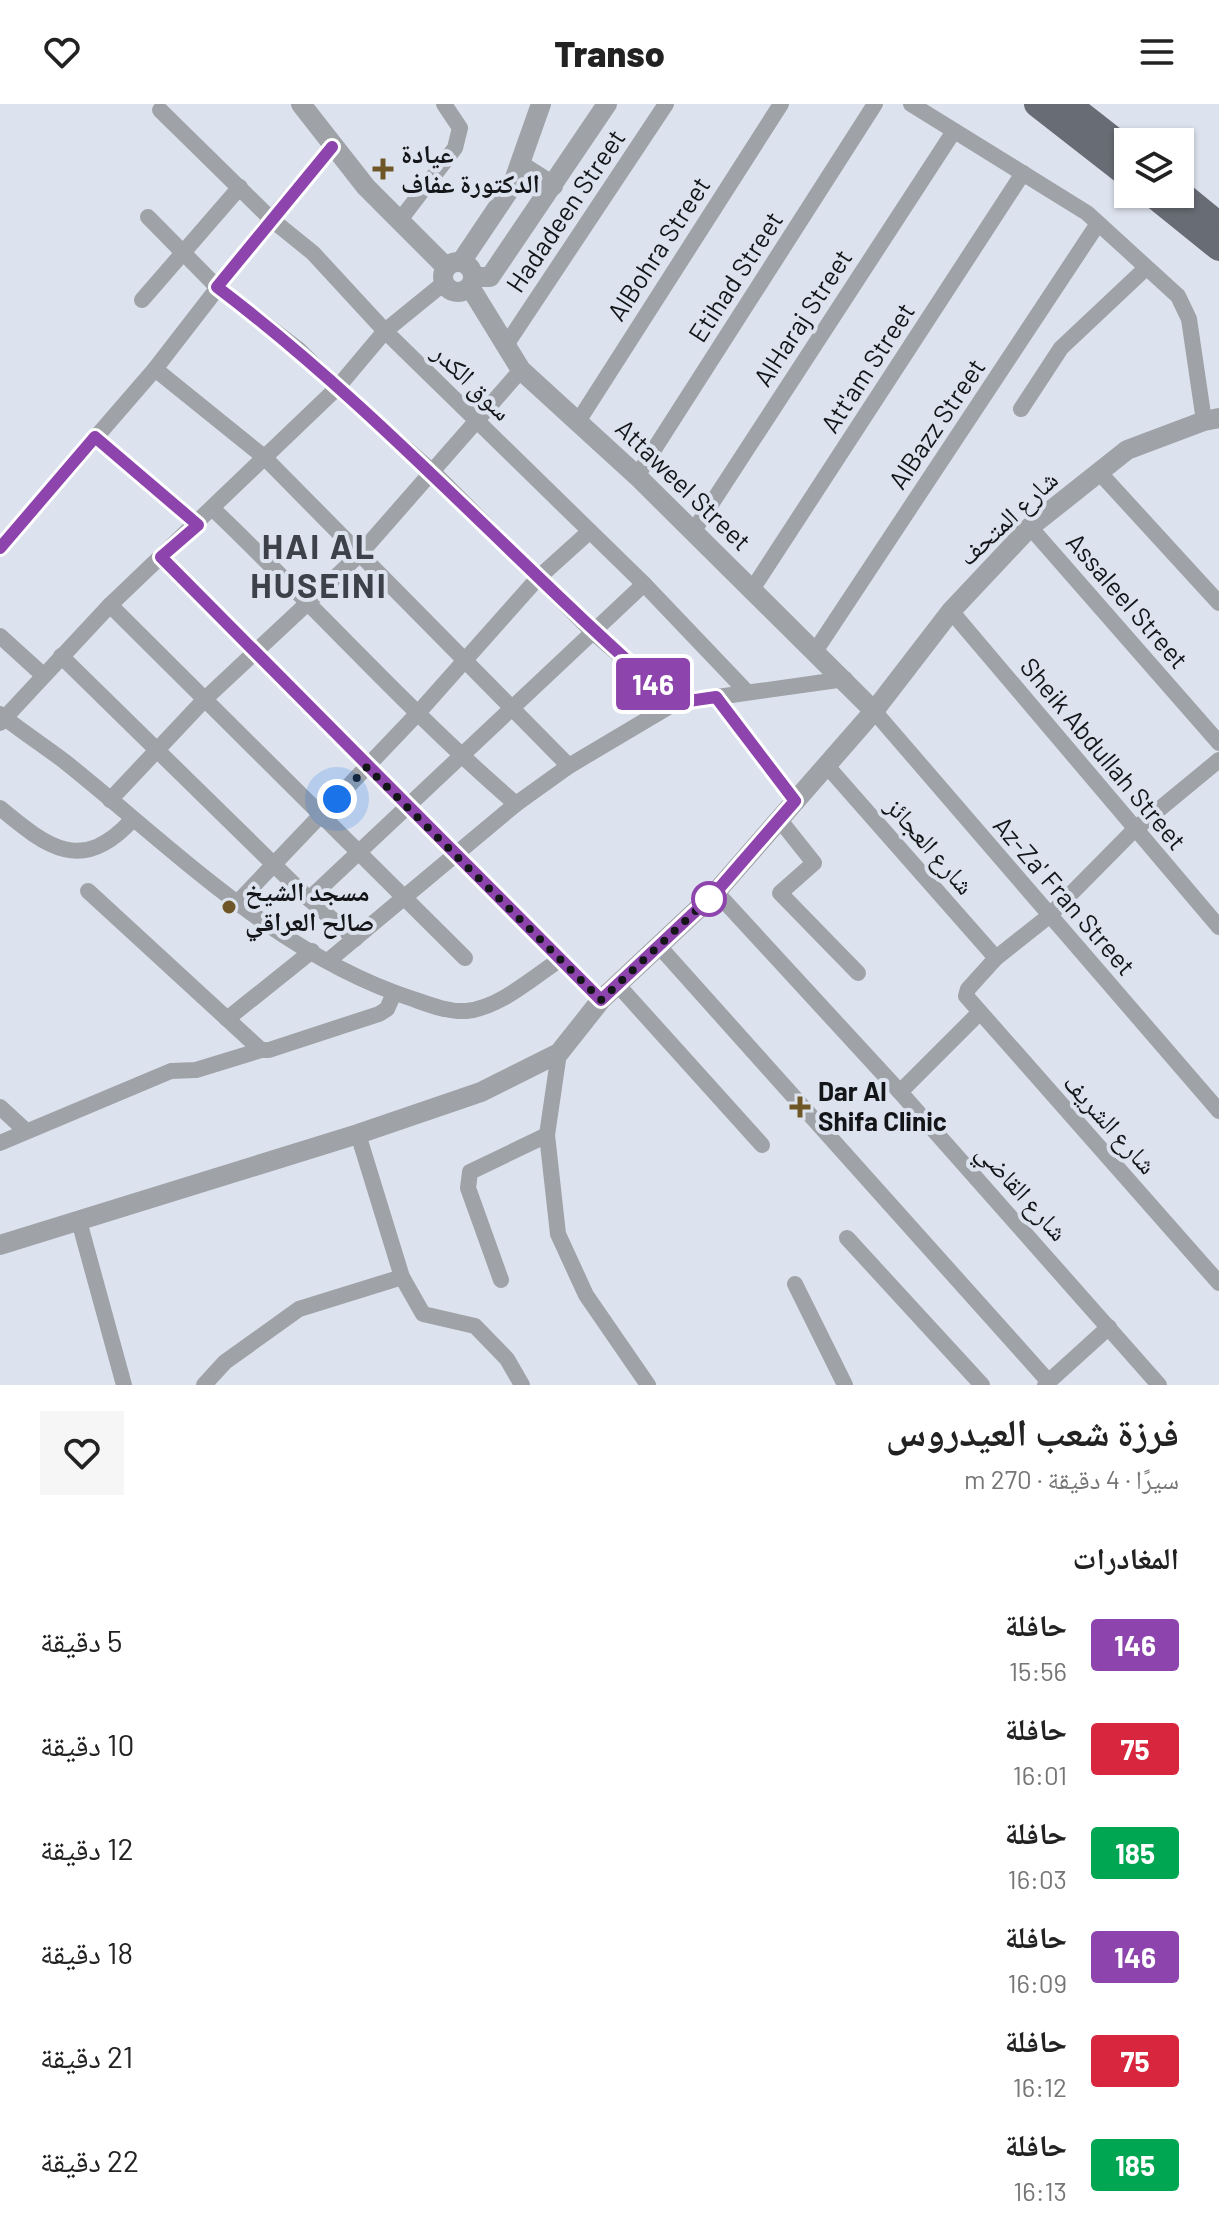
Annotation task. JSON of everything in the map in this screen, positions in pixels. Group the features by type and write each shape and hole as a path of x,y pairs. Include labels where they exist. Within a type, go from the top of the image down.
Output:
{"main road":[{"path":"1037,104 1114,164"},
{"path":"1068,104 1114,140"},
{"path":"1194,204 1219,225"},
{"path":"1169,208 1219,248"}],"street":[{"name":"Attaweel Street","path":"301,104 332,147 400,220 459,275 521,370 579,420 753,588 874,711"},
{"path":"541,104 512,186 459,275 385,331 337,388 198,525 110,605 2,719 110,800 237,903 328,961 394,993 442,1009 464,1011 487,1007 561,959"},
{"path":"459,275 490,277 607,104"},
{"name":"Hadadeen Street","path":"506,345 666,104"},
{"name":"AlBohra Street","path":"579,420 781,104"},
{"name":"Etihad Street","path":"637,476 875,104"},
{"path":"911,104 1087,213 1178,296 1189,319 1215,420"},
{"path":"400,220 455,148 460,128 443,105"},
{"name":"سوق الكدر","path":"160,110 271,219 346,286 385,331 644,584 747,692"},
{"name":"AlHaraj Street","path":"693,532 954,131"},
{"path":"0,548 155,369 271,219 332,147"},
{"path":"520,165 553,186"},
{"name":"Att'am Street","path":"753,588 1023,173"},
{"path":"142,300 240,187"},
{"path":"148,217 217,287 298,349 337,388 434,473 595,634 675,703"},
{"name":"AlBazz Street","path":"816,650 1097,225"},
{"path":"1021,409 1061,348 1146,268"},
{"path":"155,369 264,457 569,766"},
{"path":"110,800 206,698 359,555 434,473 521,370"},
{"name":"شارع المتحف","path":"559,1053 601,1000 716,892 874,711 951,611 1030,527 1127,450 1215,420"},
{"path":"95,437 198,525"},
{"path":"1098,471 1219,603"},
{"path":"212,508 310,601 462,758 516,804"},
{"name":"Assaleel Street","path":"1030,527 1219,743"},
{"path":"237,903 418,713 538,578 589,532"},
{"path":"161,557 601,1000"},
{"path":"309,899 595,634 644,584"},
{"path":"110,605 465,958"},
{"name":"Sheik Abdullah Street","path":"951,611 1219,927"},
{"path":"0,636 43,675"},
{"path":"61,656 309,899 355,939"},
{"path":"328,961 516,804 569,766 675,703 845,679"},
{"path":"716,697 795,801"},
{"name":"Az-Za' Fran Street","path":"874,711 1219,1111"},
{"path":"996,958 1049,916 1134,830 1219,760"},
{"name":"شارع العجائز","path":"827,766 996,958"},
{"path":"0,808 39,840 67,852 99,848 132,820"},
{"path":"779,819 814,863 780,893 858,973"},
{"path":"88,891 261,1050"},
{"name":"شارع القاضي","path":"716,892 900,1092 1159,1385"},
{"path":"658,945 1047,1384 1109,1327"},
{"path":"227,1019 312,951"},
{"name":"شارع الشريف","path":"996,958 968,989 966,996 1219,1283"},
{"path":"617,984 762,1145"},
{"path":"0,1143 171,1071 196,1070 269,1050 379,1014 387,1009 394,993"},
{"path":"900,1092 979,1013"},
{"path":"0,1245 358,1134 481,1092 559,1053"},
{"path":"559,1053 547,1135 558,1234 586,1295 648,1385"},
{"path":"0,1107 26,1131"},
{"path":"358,1134 402,1277 423,1314 475,1326 507,1359 522,1385"},
{"path":"501,1280 468,1188 470,1172 547,1135"},
{"path":"79,1221 124,1385"},
{"path":"847,1238 982,1385"},
{"path":"204,1385 225,1362 299,1309 402,1277"},
{"path":"795,1284 845,1385"}],"bus line":[{"name":"146","path":"0,548 95,437 198,525 161,557 601,1000 716,892 795,801 716,697 675,703 595,634 434,473 337,388 298,349 217,287 332,147"}],"place":[{"name":"عيادة الدكتورة عفاف","path":"383,169"},
{"name":"مسجد الشيخ صالح العراقي","path":"229,907"},
{"name":"Dar Al Shifa Clinic","path":"800,1107"}],"district":[{"name":"HAI AL HUSEINI","path":"319,566"}],"route":[{"path":"337,799 367,767 458,854 601,1000 716,892 709,899"}]}
